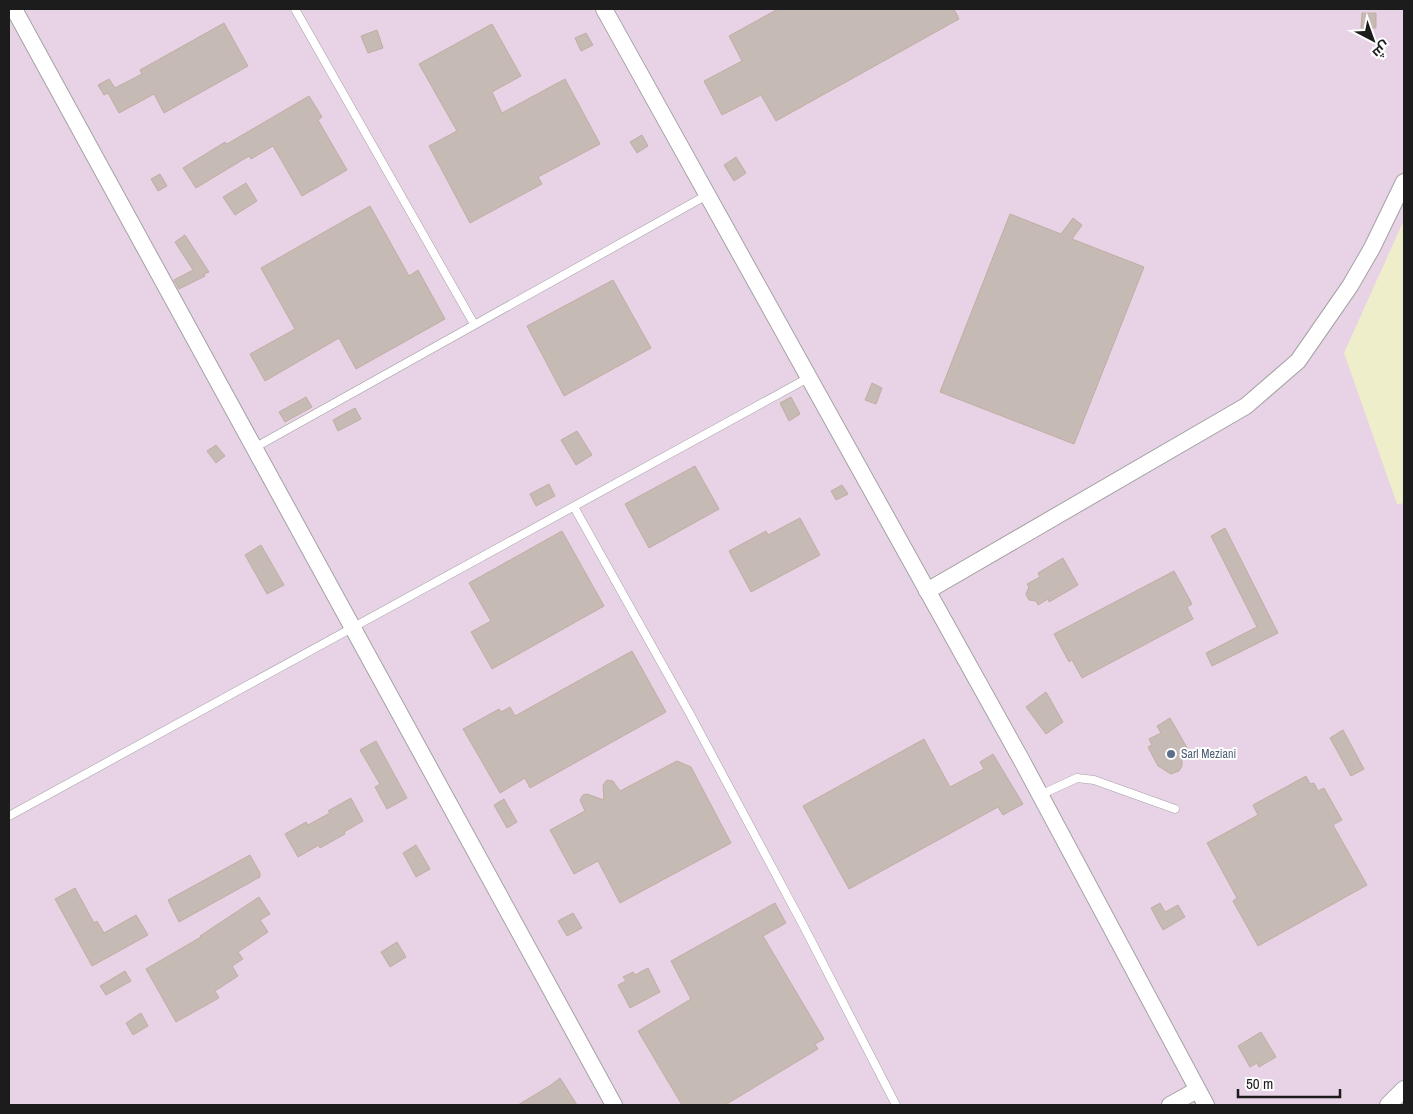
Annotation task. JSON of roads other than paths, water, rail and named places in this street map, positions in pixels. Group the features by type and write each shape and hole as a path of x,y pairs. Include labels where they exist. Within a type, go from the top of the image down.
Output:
{"street":[{"path":"14,9 614,1105"},
{"path":"604,9 928,591 1206,1105"},
{"path":"928,591 1246,406 1298,361 1350,286 1372,248 1404,182"},
{"path":"1170,1105 1197,1090"},
{"path":"1388,1105 1404,1090"}],"lane":[{"path":"295,9 474,324"},
{"path":"253,448 707,195"},
{"path":"9,816 808,378"},
{"path":"574,507 690,714 896,1105"},
{"path":"1040,795 1077,778 1094,780 1175,809"}],"place":[{"name":"Sarl Meziani","path":"1171,754"}]}
